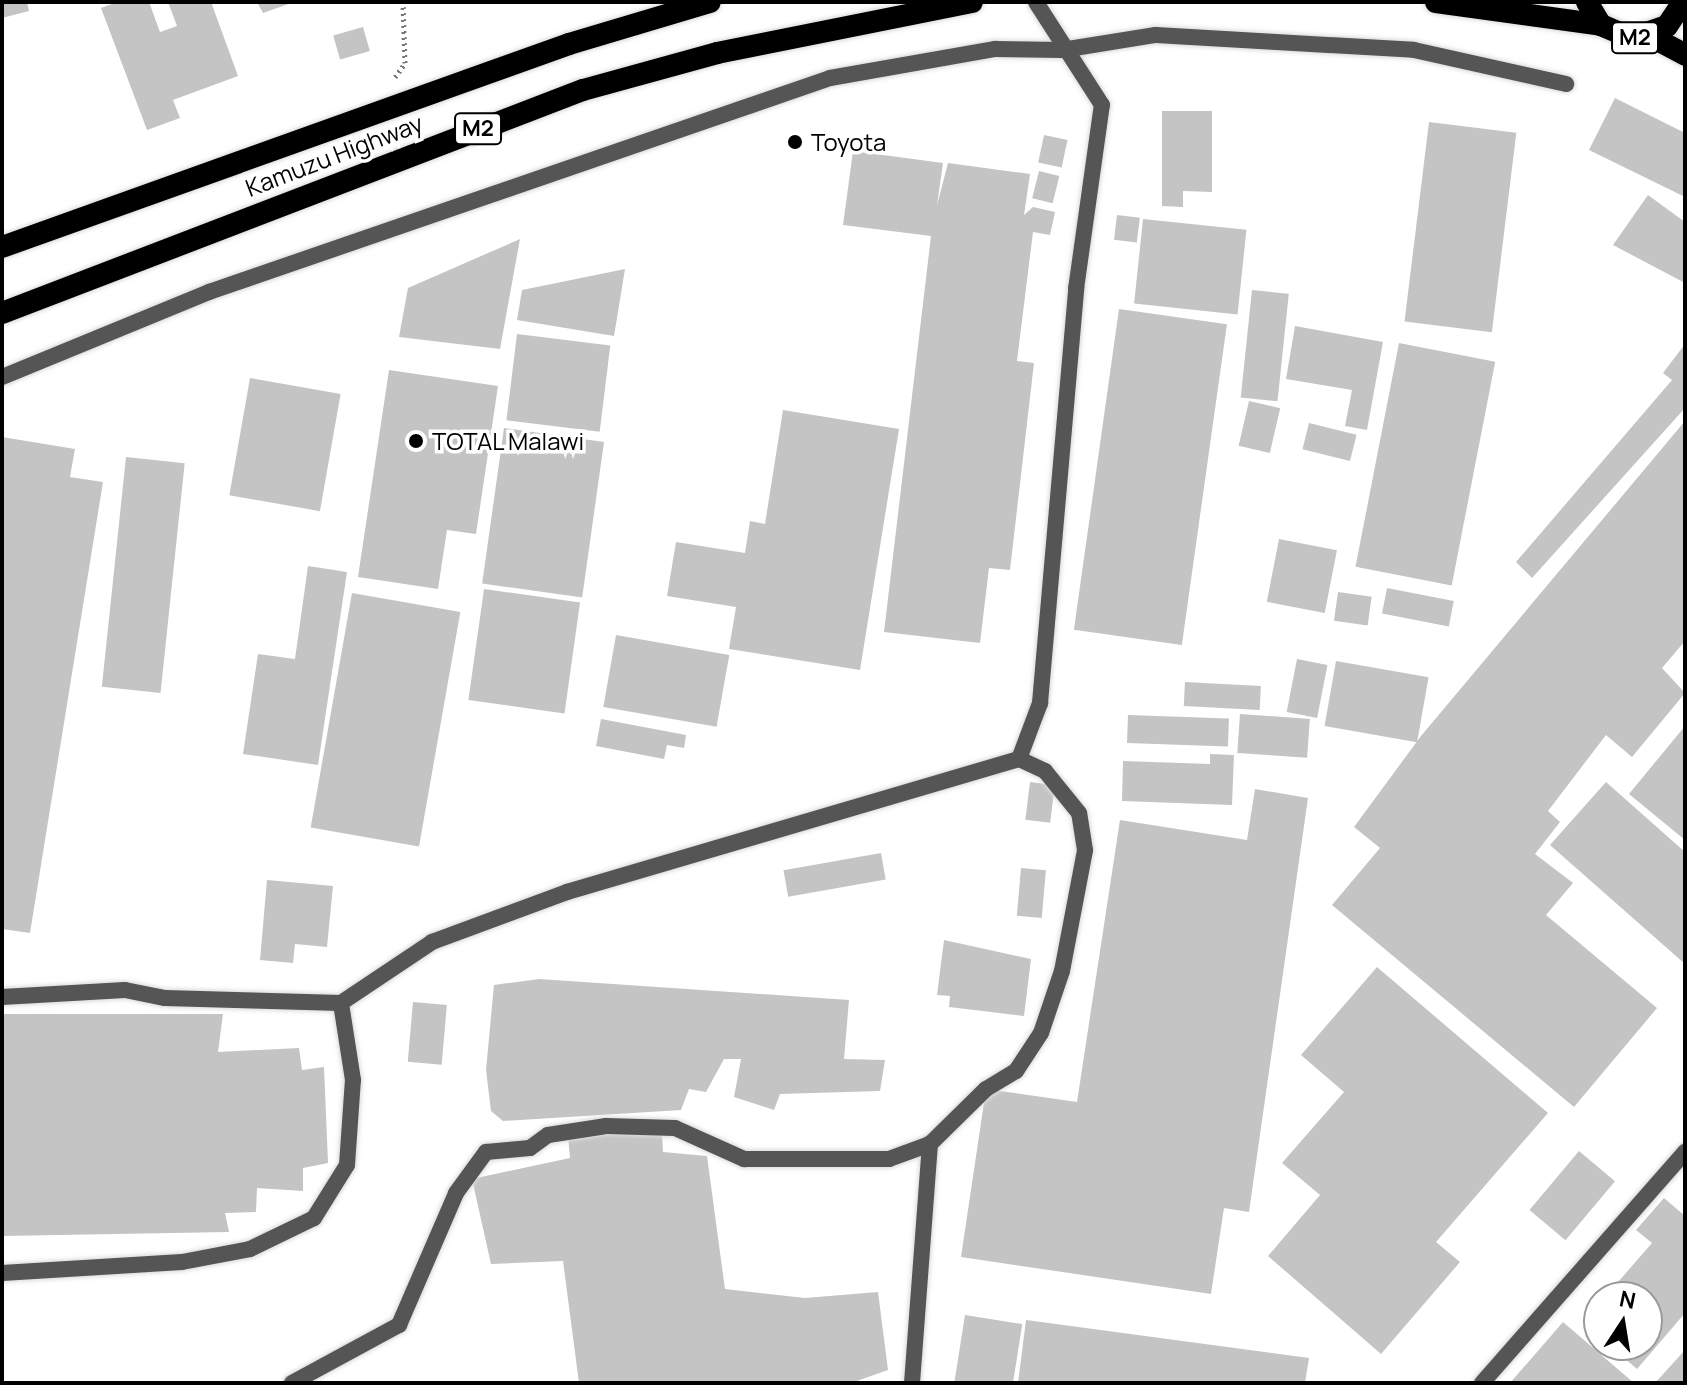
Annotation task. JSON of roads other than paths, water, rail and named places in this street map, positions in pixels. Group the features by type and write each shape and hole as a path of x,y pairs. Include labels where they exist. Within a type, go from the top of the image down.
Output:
{"highway":[{"name":"Kamuzu Highway","path":"2,247 569,44 710,2"},
{"name":"Kamuzu Highway","path":"2,313 583,90 717,53 972,2"},
{"name":"M2","path":"1436,2 1601,25 1632,38 1650,36 1667,26 1683,2"},
{"name":"M2","path":"1587,2 1601,25"},
{"name":"M2","path":"1650,36 1685,55"}],"street":[{"path":"1019,759 1040,703 1076,289 1102,105 1097,87 1062,50 1036,2"},
{"path":"2,377 209,292 830,78 995,49 1062,50 1156,35 1414,50 1566,84"},
{"path":"2,997 125,990 165,998 341,1003 371,976 432,942 567,892 1019,759 1045,771 1079,813 1085,850 1062,971 1041,1033 1016,1071 986,1089 930,1144 889,1159 744,1159 675,1128 606,1126 548,1135 530,1148 486,1152 456,1193 399,1325 292,1383"},
{"path":"2,1273 182,1262 250,1249 314,1218 347,1165 353,1080 341,1003"},
{"path":"912,1383 930,1144"},
{"path":"1482,1383 1685,1152"}],"place":[{"name":"Toyota","path":"795,142"},
{"name":"TOTAL Malawi","path":"416,441"}]}
